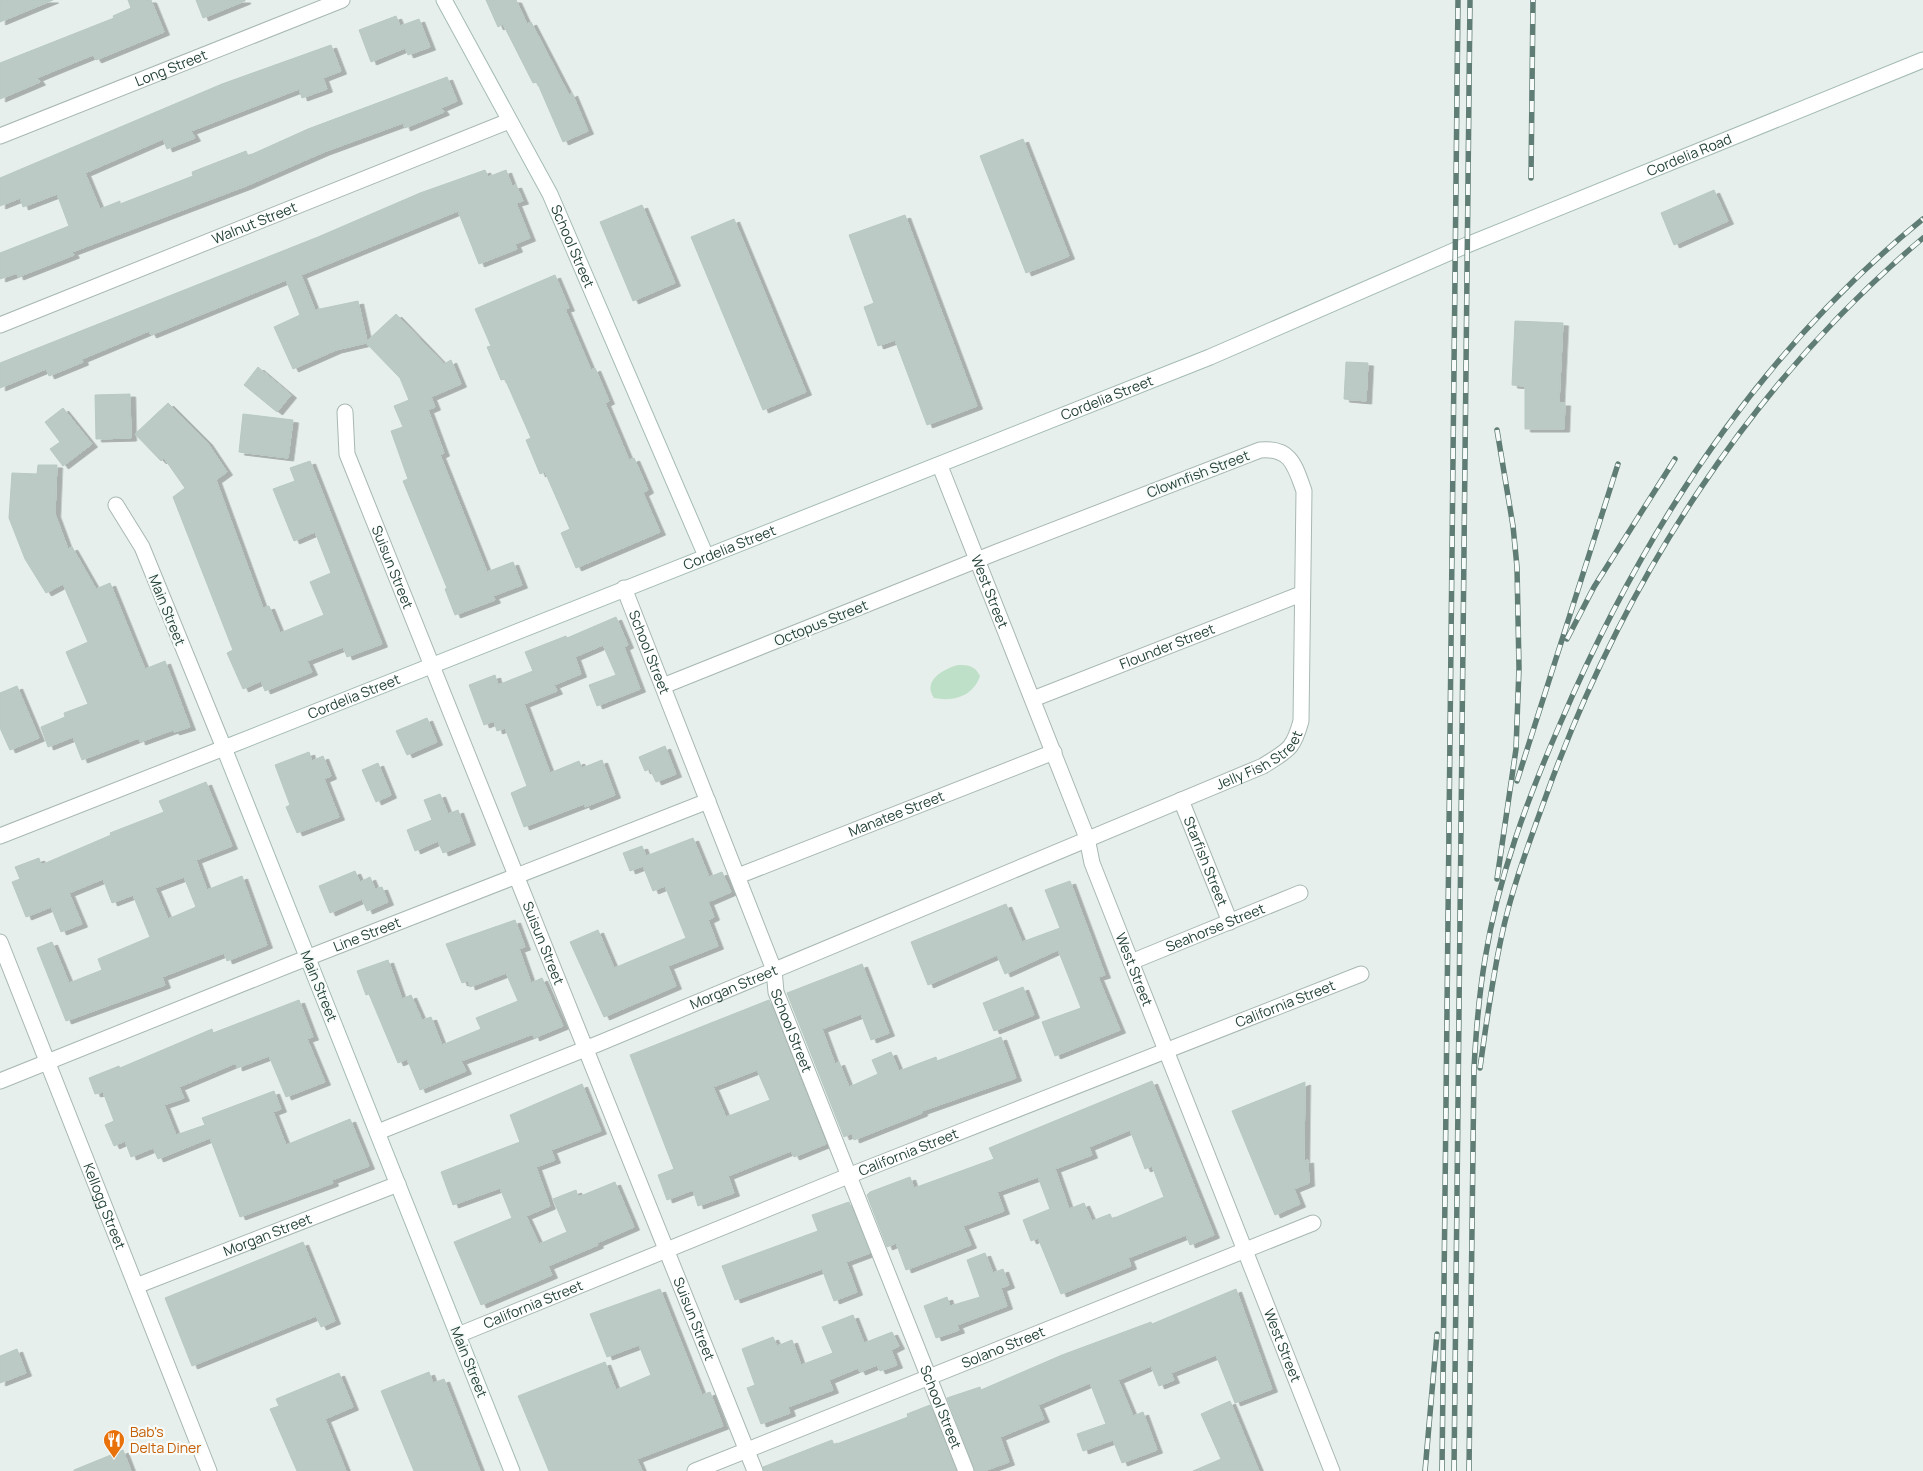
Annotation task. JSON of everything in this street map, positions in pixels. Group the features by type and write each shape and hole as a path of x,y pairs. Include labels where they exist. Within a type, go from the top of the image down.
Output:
{"street":[{"name":"Long Street","path":"0,136 342,0"},
{"name":"School Street","path":"444,0 550,194 706,556"},
{"name":"Cordelia Road","path":"1455,250 1923,60"},
{"name":"Walnut Street","path":"0,325 509,121"},
{"name":"Cordelia Street","path":"0,836 624,588 940,466 1210,357 1455,250"},
{"name":"Suisun Street","path":"345,412 347,454 755,1471"},
{"name":"Clownfish Street","path":"978,560 1231,460 1260,450 1274,449 1286,455 1296,467 1304,491 1301,594"},
{"name":"West Street","path":"940,466 1087,838 1092,863 1332,1471"},
{"name":"Main Street","path":"116,505 142,547 378,1132 512,1471"},
{"name":"Octopus Street","path":"663,686 978,560"},
{"name":"School Street","path":"624,588 774,970 776,992 966,1471"},
{"name":"Flounder Street","path":"1033,699 1301,594"},
{"name":"Jelly Fish Street","path":"1087,838 1264,766 1287,751 1295,742 1301,721 1301,594"},
{"name":"Manatee Street","path":"738,876 1054,752"},
{"name":"Starfish Street","path":"1180,800 1230,922"},
{"name":"Line Street","path":"0,1081 708,801"},
{"name":"Morgan Street","path":"378,1132 585,1049 1087,838"},
{"name":"Seahorse Street","path":"1131,962 1300,894"},
{"name":"Kellogg Street","path":"0,942 209,1471"},
{"name":"California Street","path":"458,1335 849,1176 1361,974"},
{"name":"Morgan Street","path":"136,1286 398,1184"},
{"name":"Solano Street","path":"695,1471 1313,1223"}],"green space":[{"path":"958,665 974,668 980,676 977,683 968,693 962,696 949,699 934,698 931,692 932,681 946,669"}],"building":[{"path":"0,0 53,0 0,22"},
{"path":"128,0 151,0 164,32 96,60 93,55 56,70 37,78 40,82 0,99 0,63 114,18 113,16 131,8"},
{"path":"196,0 245,0 245,1 203,18"},
{"path":"486,0 516,0 527,24 531,22 569,95 572,93 588,131 563,142 537,82 533,83 503,24 498,27"},
{"path":"396,16 400,26 419,19 430,47 408,55 405,48 371,62 359,30"},
{"path":"331,45 341,71 323,78 327,89 302,98 299,89 191,131 195,138 167,149 163,139 85,173 100,209 120,201 120,204 193,176 192,172 246,151 248,156 308,129 447,77 457,101 441,108 444,112 405,128 403,123 324,152 246,186 72,252 74,255 18,277 17,273 0,279 0,253 69,226 57,194 23,207 20,198 0,206 0,178 222,84"},
{"path":"1023,139 1069,256 1026,273 980,156"},
{"path":"485,170 488,177 506,170 512,186 516,185 523,201 516,203 530,238 515,244 517,249 479,264 458,211 301,275 315,310 358,301 367,341 396,314 444,364 451,360 461,384 431,397 435,407 428,410 444,453 440,455 487,572 513,562 522,585 493,596 495,600 455,615 445,589 447,588 403,481 408,479 391,431 403,427 394,406 409,400 400,378 366,343 336,350 293,369 274,327 300,315 286,280 151,335 149,331 82,359 83,362 49,376 46,369 0,388 0,363 318,237 420,193"},
{"path":"1714,190 1728,221 1674,245 1661,213"},
{"path":"642,205 675,283 633,301 600,222"},
{"path":"905,215 977,406 927,425 895,340 878,346 864,307 874,303 849,235"},
{"path":"734,219 806,392 763,410 691,237"},
{"path":"555,275 569,308 565,309 591,370 595,368 609,401 605,403 629,460 634,458 648,490 643,493 660,532 576,568 561,533 570,529 545,472 540,474 526,440 531,438 505,379 501,380 487,347 491,346 475,309"},
{"path":"1515,321 1563,323 1559,403 1565,403 1564,429 1525,429 1525,386 1512,385"},
{"path":"1346,362 1368,363 1366,401 1344,399"},
{"path":"258,367 291,395 277,412 244,385"},
{"path":"130,394 131,438 96,439 95,395"},
{"path":"168,403 207,442 227,472 216,480 263,608 269,606 280,633 324,615 310,582 331,573 315,532 294,541 273,489 295,481 290,468 310,461 382,644 347,657 343,647 307,661 312,672 265,691 261,681 243,689 227,653 233,650 173,497 185,488 164,458 161,461 135,434"},
{"path":"63,408 92,444 63,466 50,449 60,442 45,422"},
{"path":"243,414 293,420 288,458 239,452"},
{"path":"38,465 57,465 55,514 68,549 72,547 96,589 110,583 145,669 165,661 190,727 174,732 173,730 140,742 139,738 82,760 73,737 48,747 41,727 65,717 64,713 88,704 66,652 88,642 63,584 46,593 25,559 9,518 12,473 37,474"},
{"path":"616,617 628,645 624,647 640,689 597,706 589,685 616,675 603,645 575,657 581,674 554,685 557,691 524,704 550,773 579,761 582,768 602,760 615,795 585,807 584,804 524,827 511,793 527,786 505,728 497,731 494,721 484,725 469,685 495,675 498,685 533,671 525,652 566,636 567,638"},
{"path":"17,686 39,738 10,750 0,728 0,693"},
{"path":"427,718 437,742 407,755 396,731"},
{"path":"665,746 676,774 656,782 650,769 645,771 639,757"},
{"path":"309,752 312,761 323,756 331,776 324,779 339,817 297,833 286,807 290,805 275,765"},
{"path":"378,763 391,795 376,802 362,770"},
{"path":"206,782 232,846 196,860 207,890 242,876 267,945 227,961 224,953 162,977 165,985 66,1021 37,948 52,942 69,983 102,970 98,959 150,937 133,895 112,903 103,879 69,893 82,924 61,932 51,907 26,917 12,882 20,879 15,867 39,858 41,865 111,835 110,833 164,812 159,801","holes":["184,877 196,907 168,919 155,888"]},
{"path":"440,794 448,814 458,810 470,842 443,853 438,841 415,851 407,830 432,820 424,800"},
{"path":"693,838 709,877 722,872 731,892 708,902 714,917 708,920 718,946 668,966 676,986 604,1017 570,942 598,930 614,968 686,938 665,886 653,891 643,866 630,871 623,853 642,846 646,856"},
{"path":"355,871 360,882 370,877 375,889 382,887 388,902 367,911 362,899 330,913 319,886"},
{"path":"1070,881 1105,975 1098,977 1120,1030 1055,1056 1042,1022 1081,1008 1058,950 1005,974 997,955 928,985 911,942 1006,904 1022,942 1060,928 1045,890"},
{"path":"515,920 525,947 519,949 531,983 542,978 563,1026 534,1038 533,1034 461,1061 466,1071 420,1090 407,1059 398,1063 369,994 366,995 357,971 388,960 402,999 411,995 422,1020 431,1017 442,1045 481,1029 476,1018 518,1001 506,973 470,987 468,981 462,983 446,944"},
{"path":"862,964 889,1033 871,1040 861,1014 822,1029 835,1064 839,1062 849,1087 878,1074 872,1060 891,1052 899,1071 936,1057 937,1061 1001,1037 1016,1078 922,1111 922,1113 854,1140 852,1133 844,1137 787,993"},
{"path":"1023,987 1034,1015 994,1031 983,1003"},
{"path":"299,1000 313,1037 307,1039 325,1082 286,1097 269,1056 237,1068 236,1063 179,1087 184,1098 164,1105 176,1135 205,1125 202,1118 274,1091 281,1109 273,1112 286,1145 350,1119 369,1166 332,1180 333,1183 240,1217 210,1138 158,1159 153,1148 131,1157 125,1141 114,1146 105,1125 114,1121 103,1092 95,1094 89,1078 119,1066 120,1068 212,1029 213,1033"},
{"path":"769,1000 826,1144 794,1157 791,1151 728,1176 734,1193 698,1206 693,1190 667,1200 658,1175 674,1169 630,1055","holes":["757,1070 770,1100 726,1117 713,1087"]},
{"path":"1152,1081 1214,1235 1190,1245 1186,1235 1128,1258 1131,1266 1061,1294 1038,1238 1031,1241 1023,1220 1050,1209 1038,1177 997,1192 1004,1211 963,1226 971,1245 906,1270 896,1243 887,1247 867,1195 870,1192 910,1177 914,1188 994,1159 989,1148","holes":["1130,1130 1145,1169 1152,1166 1164,1197 1112,1219 1110,1214 1092,1221 1084,1203 1069,1209 1055,1169 1092,1155 1089,1147"]},
{"path":"1305,1082 1304,1161 1308,1160 1309,1183 1294,1189 1300,1204 1275,1215 1232,1111"},
{"path":"582,1084 601,1131 551,1150 555,1160 536,1167 550,1206 526,1216 539,1244 567,1232 553,1199 576,1190 578,1197 615,1182 634,1227 597,1243 598,1245 548,1266 552,1275 481,1305 454,1242 512,1218 500,1188 453,1205 441,1172 520,1142 510,1115"},
{"path":"849,1202 870,1253 846,1262 857,1292 834,1301 822,1269 735,1300 722,1266 818,1231 812,1215"},
{"path":"303,1242 335,1321 321,1327 316,1316 192,1366 165,1298"},
{"path":"985,1253 993,1273 1003,1269 1009,1285 1001,1288 1007,1306 957,1325 959,1330 936,1338 924,1306 947,1297 950,1306 980,1297 967,1260"},
{"path":"660,1289 702,1395 710,1392 723,1426 637,1459 642,1471 549,1471 518,1396 605,1362 616,1390 651,1375 639,1345 607,1357 590,1314"},
{"path":"1236,1289 1272,1389 1235,1403 1216,1355 1171,1373 1174,1380 1159,1386 1151,1366 1118,1380 1133,1416 1143,1412 1157,1450 1122,1463 1113,1440 1083,1451 1077,1434 1106,1424 1090,1383 1038,1405 1044,1419 1000,1437 1009,1462 984,1471 975,1471 947,1398 980,1387 981,1390 1062,1355 1151,1322 1152,1324"},
{"path":"853,1315 864,1343 892,1332 899,1346 891,1350 897,1365 880,1371 877,1365 860,1372 858,1368 829,1380 833,1390 788,1407 790,1413 761,1424 747,1388 755,1385 742,1349 773,1337 777,1346 792,1340 801,1365 833,1353 822,1327"},
{"path":"17,1349 26,1373 0,1383 0,1356"},
{"path":"429,1372 433,1383 444,1379 480,1471 414,1471 381,1391"},
{"path":"339,1373 353,1407 325,1419 346,1471 297,1471 270,1409 279,1406 276,1399"},
{"path":"1230,1401 1259,1471 1193,1471 1221,1459 1201,1414"},
{"path":"930,1405 956,1471 764,1471 763,1467 832,1440 834,1445 908,1417 907,1414"},
{"name":"Bab's Delta Diner","path":"123,1450 131,1471 74,1471 74,1470"}],"railway":[{"path":"1442,1471 1458,0"},
{"path":"1454,1471 1470,0"},
{"path":"1531,178 1533,0"},
{"path":"1469,1471 1474,1068 1479,1000 1498,899 1525,810 1560,724 1592,653 1628,583 1668,515 1711,449 1758,387 1809,327 1864,271 1923,219"},
{"path":"1480,1068 1489,1003 1505,921 1527,849 1577,717 1613,639 1653,564 1698,492 1748,423 1802,357 1860,295 1923,238"},
{"path":"1497,430 1513,526 1517,567 1519,668 1516,749 1497,879"},
{"path":"1567,639 1594,587 1675,459"},
{"path":"1517,781 1618,464"},
{"path":"1425,1471 1437,1334"}],"place":[{"name":"Bab's Delta Diner","path":"114,1459"}]}
